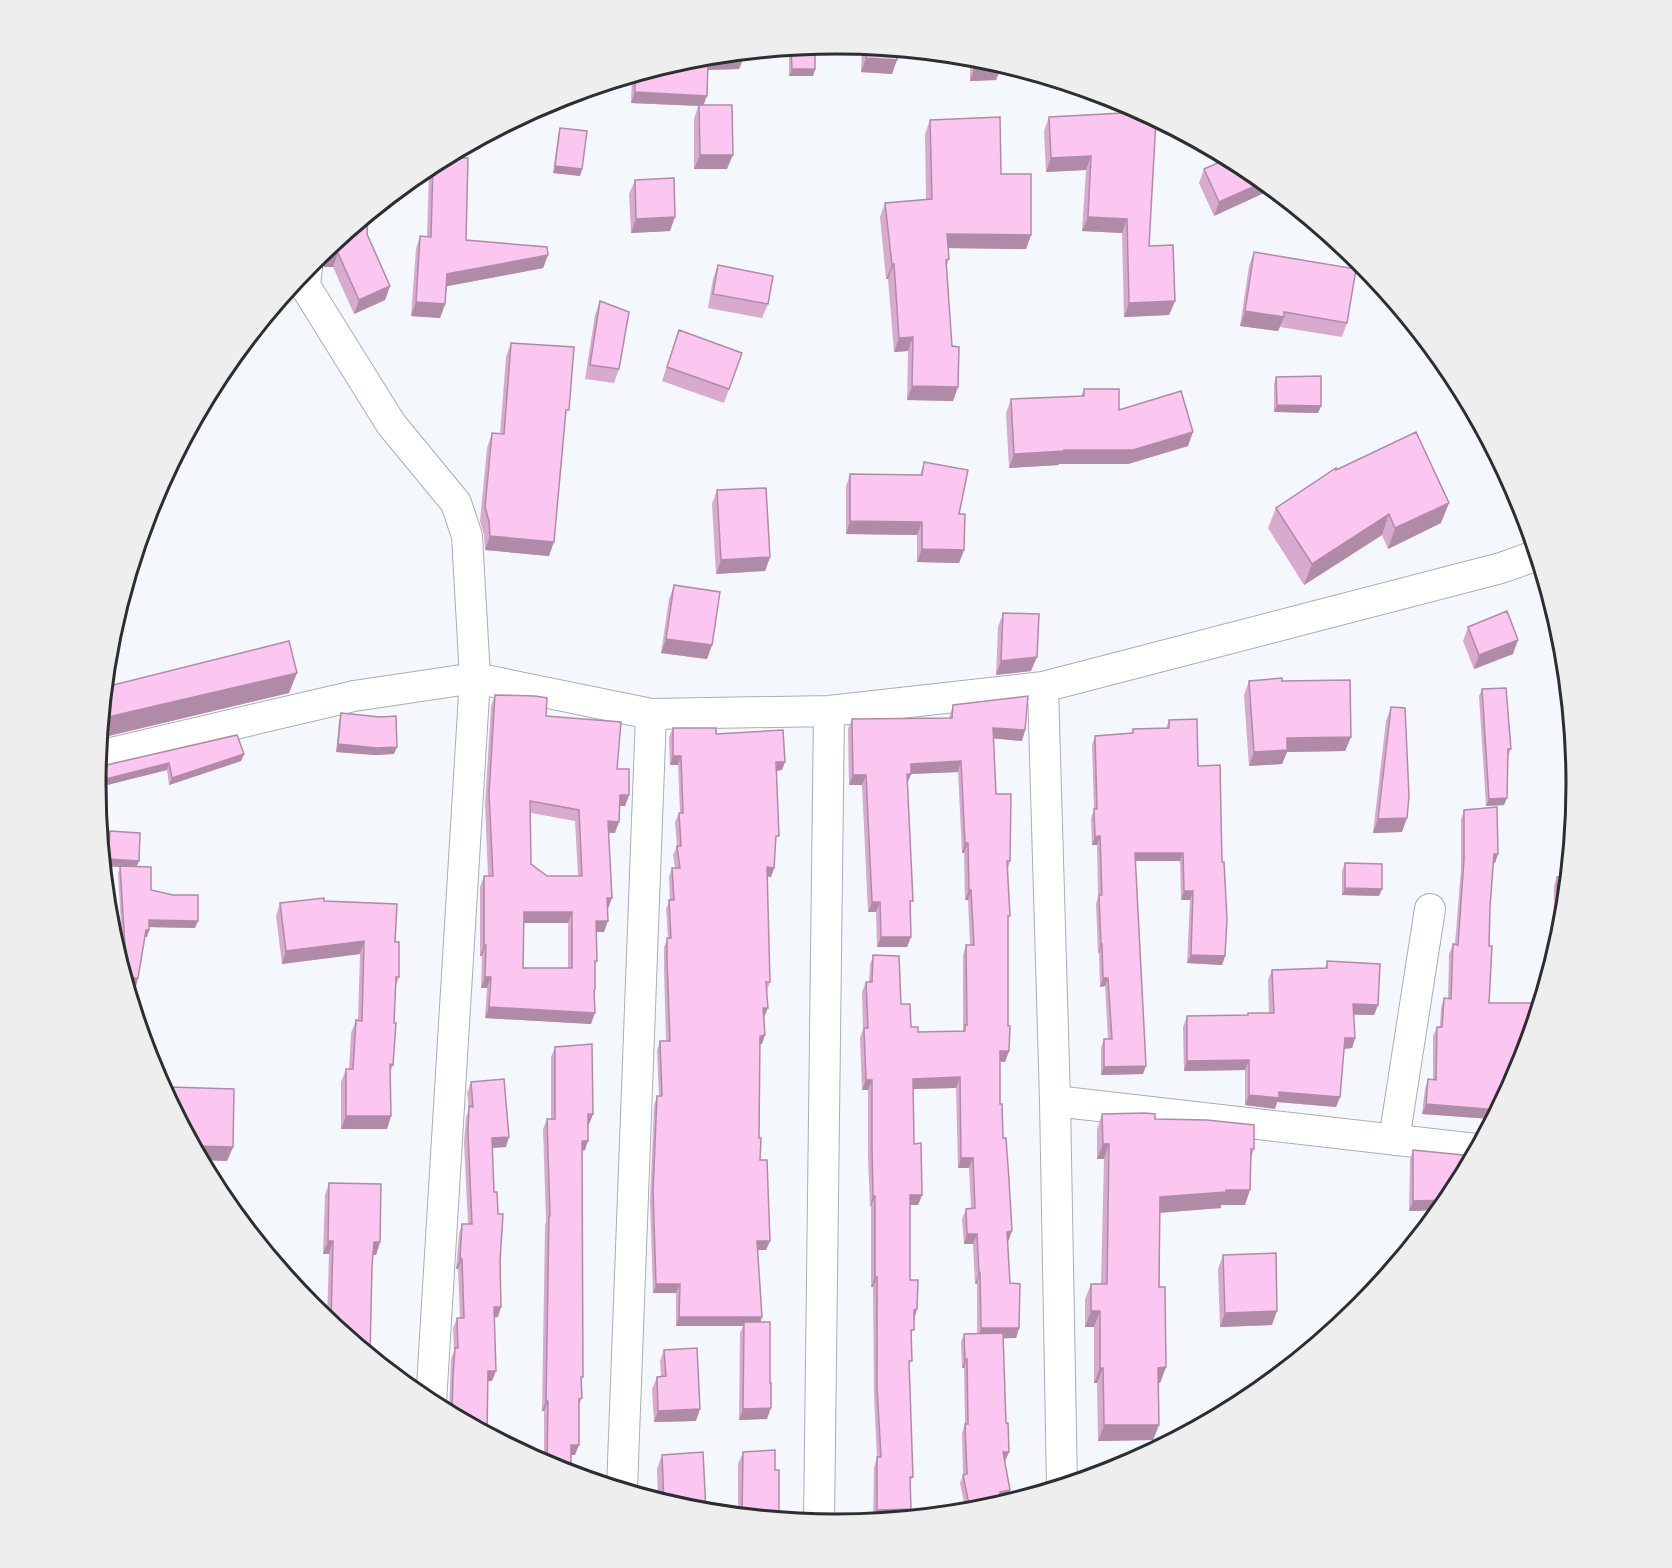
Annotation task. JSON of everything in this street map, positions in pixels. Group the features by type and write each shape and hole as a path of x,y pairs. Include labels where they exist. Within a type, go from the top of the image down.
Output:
{"street":[{"path":"305,284 391,424 456,503 467,536 475,678 431,1391"},
{"path":"107,754 354,696 475,678 651,714 829,711 1043,687 1502,568 1530,557"},
{"path":"1043,687 1055,1101 1062,1478"},
{"path":"819,1513 829,711"},
{"path":"622,1481 651,714"},
{"path":"1394,1140 1430,909"},
{"path":"1055,1101 1468,1148"}],"building":[{"path":"815,55 815,69 792,69 791,56"},
{"path":"866,55 897,57 897,60 866,58"},
{"path":"708,66 707,96 635,92 635,83"},
{"path":"699,105 732,105 733,155 700,155"},
{"path":"1122,113 1156,128 1149,246 1173,245 1175,301 1129,303 1127,219 1088,217 1091,156 1051,158 1049,117"},
{"path":"1000,117 1001,174 1031,174 1031,235 947,234 949,259 946,260 952,346 959,347 958,387 912,386 913,337 899,338 894,264 892,265 885,203 932,199 930,120"},
{"path":"560,128 587,131 582,169 555,166"},
{"path":"461,158 468,158 466,240 547,247 548,255 447,274 445,304 416,302 420,236 431,237 433,175"},
{"path":"1218,163 1255,186 1219,202 1204,169"},
{"path":"674,178 675,217 636,219 635,180"},
{"path":"367,225 367,234 390,286 359,300 336,253"},
{"path":"1254,252 1352,268 1356,272 1347,323 1284,312 1284,317 1245,311"},
{"path":"718,265 773,276 768,304 713,294"},
{"path":"600,301 629,312 619,369 590,365"},
{"path":"679,330 742,353 729,389 667,367"},
{"path":"511,343 574,347 554,542 490,536 485,507 492,433 504,434"},
{"path":"1321,376 1321,406 1277,405 1276,377"},
{"path":"1084,389 1119,389 1119,410 1181,391 1193,432 1133,450 1064,450 1014,454 1011,399 1084,396"},
{"path":"1416,432 1449,503 1395,528 1389,514 1312,564 1276,508 1336,468 1336,470"},
{"path":"924,462 968,470 959,514 965,514 964,550 922,549 922,522 850,521 850,474 922,475"},
{"path":"766,488 770,557 721,560 717,490"},
{"path":"674,585 720,592 712,645 666,639"},
{"path":"1507,611 1518,640 1479,655 1468,627"},
{"path":"1003,613 1039,614 1037,657 1001,661"},
{"path":"289,641 297,673 110,717 113,685"},
{"path":"1282,678 1282,681 1350,680 1351,737 1287,738 1287,750 1254,752 1249,681"},
{"path":"1506,688 1511,749 1508,749 1507,798 1489,799 1482,689"},
{"path":"495,695 547,698 546,716 621,722 617,769 629,769 629,795 620,795 619,822 608,821 612,898 607,898 608,921 596,921 595,1013 489,1007 491,977 485,977 484,876 493,876 489,793","holes":["530,801 579,810 582,876 547,876 531,864","524,912 572,912 572,968 523,968"]},
{"path":"1028,696 1025,730 993,728 996,794 1011,794 1010,861 1007,861 1010,916 1008,916 1008,1026 1010,1026 1009,1051 1000,1051 1000,1104 1002,1104 1003,1138 1006,1138 1012,1231 1007,1232 1010,1283 1020,1284 1019,1328 981,1328 977,1234 967,1234 966,1209 975,1208 973,1158 961,1158 960,1077 913,1079 914,1144 921,1143 922,1195 910,1195 910,1280 918,1280 917,1309 914,1310 914,1330 911,1330 912,1361 909,1361 913,1477 910,1477 911,1509 877,1510 877,1457 881,1457 877,1387 872,1080 866,1080 864,1028 868,1028 866,982 872,982 873,955 899,956 901,1004 910,1004 911,1027 918,1027 918,1032 965,1031 965,1025 967,1025 966,945 974,945 961,761 911,764 911,774 907,774 913,901 910,901 911,937 881,937 880,902 872,902 866,775 853,775 852,719 952,718 953,705"},
{"path":"1391,707 1405,708 1409,796 1407,818 1378,819"},
{"path":"341,713 380,717 396,716 397,747 377,748 338,744"},
{"path":"1197,719 1198,766 1220,765 1222,862 1224,862 1227,919 1225,956 1191,955 1193,891 1184,891 1183,853 1135,853 1146,1066 1104,1067 1104,1039 1112,1039 1108,978 1103,978 1101,944 1100,836 1095,837 1094,809 1097,809 1095,736 1133,733 1133,729 1169,728 1169,720"},
{"path":"673,728 716,728 716,734 783,730 785,762 776,762 779,836 776,836 774,868 767,867 770,982 766,982 768,1008 763,1008 765,1035 760,1036 760,1160 767,1160 770,1241 757,1241 762,1317 679,1317 680,1284 656,1284 653,1191 657,1096 662,1096 660,1041 670,1041 667,959 667,938 671,938 669,900 674,900 672,868 680,868 677,846 681,846 679,813 683,813 681,756 673,756"},
{"path":"237,735 244,754 172,778 169,763 106,779 107,765"},
{"path":"1497,807 1498,854 1494,854 1490,907 1489,946 1492,946 1489,1003 1532,1003 1490,1109 1426,1104 1428,1079 1436,1080 1437,1027 1442,1027 1444,998 1451,999 1453,944 1458,945 1464,859 1464,810"},
{"path":"110,831 140,833 139,861 110,859"},
{"path":"1345,863 1382,864 1382,889 1345,888"},
{"path":"120,866 151,867 151,890 173,895 198,895 198,921 149,920 149,930 146,930 138,978 133,978 125,948"},
{"path":"1557,877 1560,877 1557,897"},
{"path":"324,898 324,901 397,904 395,942 399,942 399,977 396,977 393,1065 390,1064 391,1116 346,1116 346,1069 353,1069 356,1020 362,1021 364,941 286,951 280,903"},
{"path":"1327,961 1380,964 1378,1005 1353,1004 1355,1038 1345,1038 1340,1097 1279,1092 1279,1098 1249,1095 1249,1060 1187,1061 1187,1016 1274,1013 1272,970 1327,968"},
{"path":"592,1044 593,1114 588,1114 588,1141 582,1141 582,1398 579,1399 579,1445 571,1445 571,1463 547,1454 548,1401 546,1401 550,1216 547,1119 555,1119 555,1047"},
{"path":"504,1079 509,1137 492,1138 494,1192 497,1192 498,1214 503,1214 500,1261 501,1307 494,1307 496,1371 488,1371 487,1425 452,1405 455,1348 458,1348 457,1318 464,1318 462,1259 460,1259 462,1224 472,1224 468,1132 469,1106 473,1107 471,1082"},
{"path":"172,1087 234,1089 233,1147 202,1146"},
{"path":"1102,1114 1155,1114 1155,1119 1207,1120 1254,1125 1250,1190 1226,1190 1226,1192 1160,1197 1159,1287 1165,1287 1166,1367 1158,1368 1159,1425 1104,1425 1103,1368 1100,1368 1100,1311 1091,1311 1091,1284 1107,1284 1109,1144 1103,1144"},
{"path":"1413,1150 1464,1155 1435,1200 1413,1201"},
{"path":"329,1183 381,1184 380,1242 374,1242 372,1266 370,1345 331,1311 333,1241 328,1241"},
{"path":"1276,1253 1277,1311 1225,1313 1223,1255"},
{"path":"744,1322 770,1322 771,1408 743,1409"},
{"path":"1003,1333 1009,1452 1003,1452 1010,1490 1000,1492 1000,1495 969,1502 963,1475 967,1474 965,1424 968,1424 967,1359 965,1360 964,1334"},
{"path":"697,1348 700,1409 658,1411 657,1377 666,1376 664,1350"},
{"path":"775,1450 775,1470 779,1470 779,1511 742,1508 743,1452"},
{"path":"703,1452 705,1502 664,1493 662,1455"}]}
